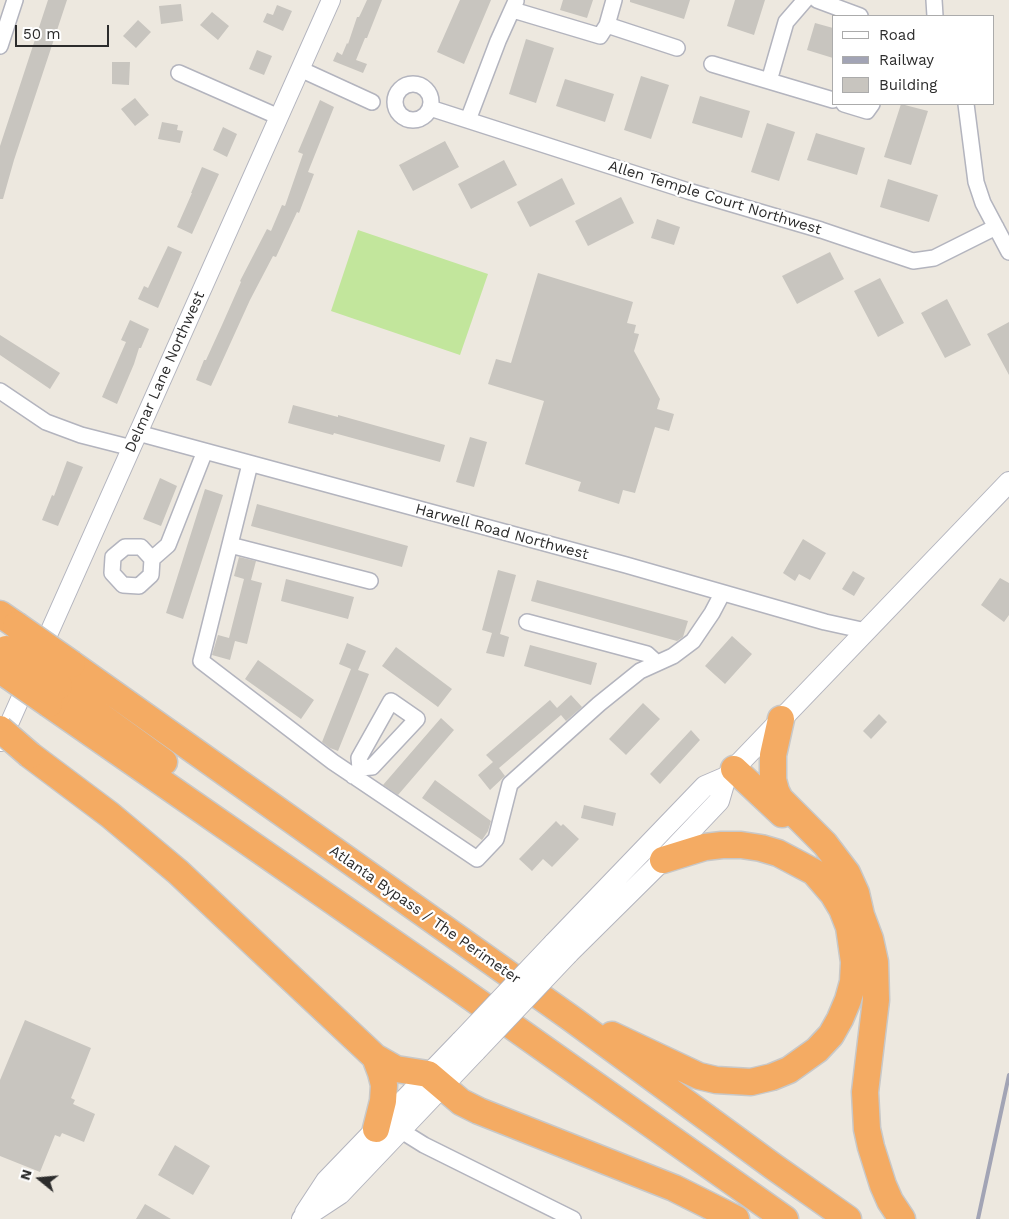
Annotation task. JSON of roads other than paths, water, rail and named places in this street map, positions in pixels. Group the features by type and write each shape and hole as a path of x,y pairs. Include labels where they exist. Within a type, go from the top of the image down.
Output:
{"highway":[{"name":"Atlanta Bypass / The Perimeter","path":"4,641 60,685 572,1019 848,1219"},
{"name":"Atlanta Bypass / The Perimeter","path":"4,641 454,985 785,1219"},
{"path":"782,719 773,755 772,774 776,791 780,799 825,844 847,873 856,893 860,915"},
{"path":"0,729 30,755 110,815 178,872 375,1057 396,1069 435,1080 461,1102 479,1111 674,1188 736,1219"},
{"path":"0,737 30,755"},
{"path":"572,1019 628,1041 682,1069 716,1080 751,1082 772,1077 789,1070 817,1050 831,1035 848,1000 853,982 854,962 849,927 842,909 833,894 814,872 801,852 730,773"},
{"path":"730,773 786,819 824,860 860,915 870,938 877,980 865,1092 867,1129 883,1185 890,1201 902,1219"},
{"path":"663,860 705,847 741,845 778,853 814,872"},
{"path":"375,1057 382,1073 384,1085 383,1101 388,1129"}],"main road":[{"path":"302,1219 326,1180 388,1129 561,949 705,786 730,773 1009,482"},
{"path":"561,949 663,860 719,801 730,773"}],"street":[{"path":"0,46 15,0"},
{"name":"Delmar Lane Northwest","path":"0,743 331,0"},
{"path":"468,120 498,41 515,5 600,36 607,26 614,0"},
{"path":"769,81 786,22 805,0"},
{"path":"818,0 857,15"},
{"path":"934,0 936,15"},
{"path":"607,26 677,48"},
{"path":"712,64 832,100"},
{"path":"300,69 372,102"},
{"path":"179,73 279,117"},
{"path":"847,105 867,111 871,105"},
{"path":"966,105 976,182 983,203 1009,252"},
{"name":"Allen Temple Court Northwest","path":"430,108 688,191 821,230 913,261 934,258 996,227"},
{"name":"Harwell Road Northwest","path":"0,391 46,422 81,435 135,440 205,451 626,565 722,594 866,631"},
{"path":"152,559 168,545 205,451"},
{"path":"250,464 201,661 333,762 356,772 477,859 496,839 510,784 599,704 640,671 673,656 693,641 722,594"},
{"path":"230,545 370,581"},
{"path":"528,622 647,654 658,663"},
{"path":"388,1129 573,1219"}],"railway":[{"path":"978,1219 1009,1075"}]}
